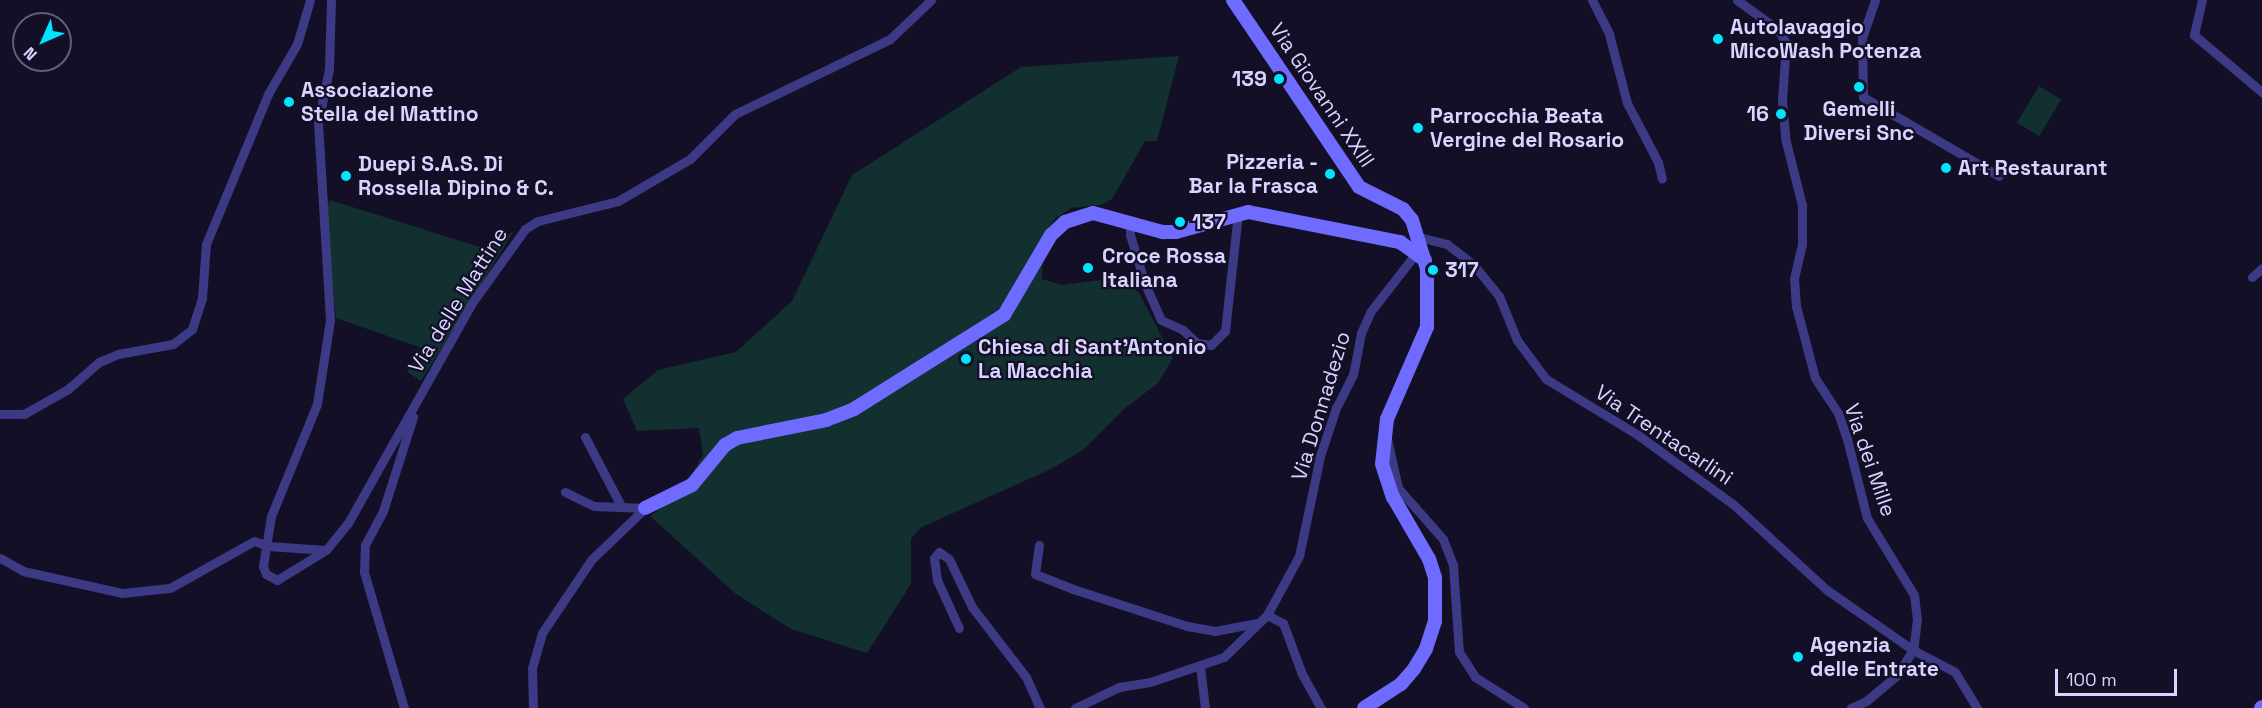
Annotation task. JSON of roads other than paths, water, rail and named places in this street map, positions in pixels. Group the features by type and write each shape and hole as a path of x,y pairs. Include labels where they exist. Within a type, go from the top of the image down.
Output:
{"street":[{"path":"0,414 24,414 68,389 99,362 118,354 173,344 192,329 202,298 206,244 268,94 297,44 310,0"},
{"path":"268,548 274,504 307,437 327,349 330,278 320,191 318,123 329,69 332,0"},
{"name":"Via delle Mattine","path":"268,548 264,570 277,580 326,550 348,523 472,303 525,229 538,221 618,201 690,159 735,114 890,39 931,0"},
{"name":"Via Giovanni XXIII","path":"1233,0 1359,187 1409,215"},
{"path":"1592,0 1609,34 1628,103 1658,162 1662,179"},
{"name":"Via dei Mille","path":"1737,0 1777,29 1786,43 1782,100 1785,138 1802,205 1802,244 1794,278 1796,306 1815,378 1838,413 1847,439 1867,518 1914,595 1917,619 1913,650"},
{"path":"1875,0 1862,38 1863,97 1999,176"},
{"path":"2202,0 2194,35 2262,92"},
{"path":"533,708 532,668 542,633 591,560 645,508 692,486 725,445 737,438 826,420 854,409 1004,315 1051,235 1065,222 1093,213 1176,232 1238,213 1279,216 1325,229 1383,237 1412,248"},
{"path":"1130,222 1130,235 1145,284 1161,320 1183,330 1197,343 1211,345 1226,331 1238,213"},
{"path":"1409,215 1419,237"},
{"path":"1364,708 1401,684 1414,669 1433,632 1437,602 1429,559 1387,483 1382,464 1385,428 1428,327 1412,248 1409,215"},
{"path":"1412,248 1419,237"},
{"path":"1412,248 1419,237"},
{"name":"Via Trentacarlini","path":"1419,237 1447,244 1473,264 1499,296 1517,340 1546,379 1638,435 1733,504 1815,581 1913,650"},
{"name":"Via Donnadezio","path":"1075,708 1119,687 1200,666 1230,652 1267,615 1299,556 1320,456 1336,408 1353,375 1361,333 1371,311 1412,248"},
{"path":"2252,277 2262,268"},
{"path":"404,708 364,572 365,544 383,511 416,405"},
{"path":"1385,428 1398,488 1443,539 1454,564 1459,652 1474,677 1524,708"},
{"path":"585,436 621,506"},
{"path":"565,492 594,506 645,508"},
{"path":"0,558 23,571 122,593 170,588 254,541 268,548 326,550"},
{"name":"Via Donnadezio","path":"1040,545 1035,574 1073,590 1187,626 1215,631 1257,623"},
{"path":"959,628 937,580 934,558 939,552 949,559 972,607 1026,676 1040,708"},
{"path":"1267,615 1283,623 1311,693 1321,708"},
{"path":"1851,708 1866,701 1896,676 1913,650 1955,672 1977,708"},
{"path":"1200,666 1205,708"}],"place":[{"name":"Autolavaggio MicoWash Potenza","path":"1718,39"},
{"name":"139","path":"1279,79"},
{"name":"Gemelli Diversi Snc","path":"1859,87"},
{"name":"Associazione Stella del Mattino","path":"289,102"},
{"name":"16","path":"1781,114"},
{"name":"Parrocchia Beata Vergine del Rosario","path":"1418,128"},
{"name":"Art Restaurant","path":"1946,168"},
{"name":"Pizzeria - Bar la Frasca","path":"1330,174"},
{"name":"Duepi S.A.S. Di Rossella Dipino & C.","path":"346,176"},
{"name":"137","path":"1180,222"},
{"name":"Croce Rossa Italiana","path":"1088,268"},
{"name":"317","path":"1433,270"},
{"name":"Chiesa di Sant'Antonio La Macchia","path":"966,359"},
{"name":"Agenzia delle Entrate","path":"1798,657"}]}
